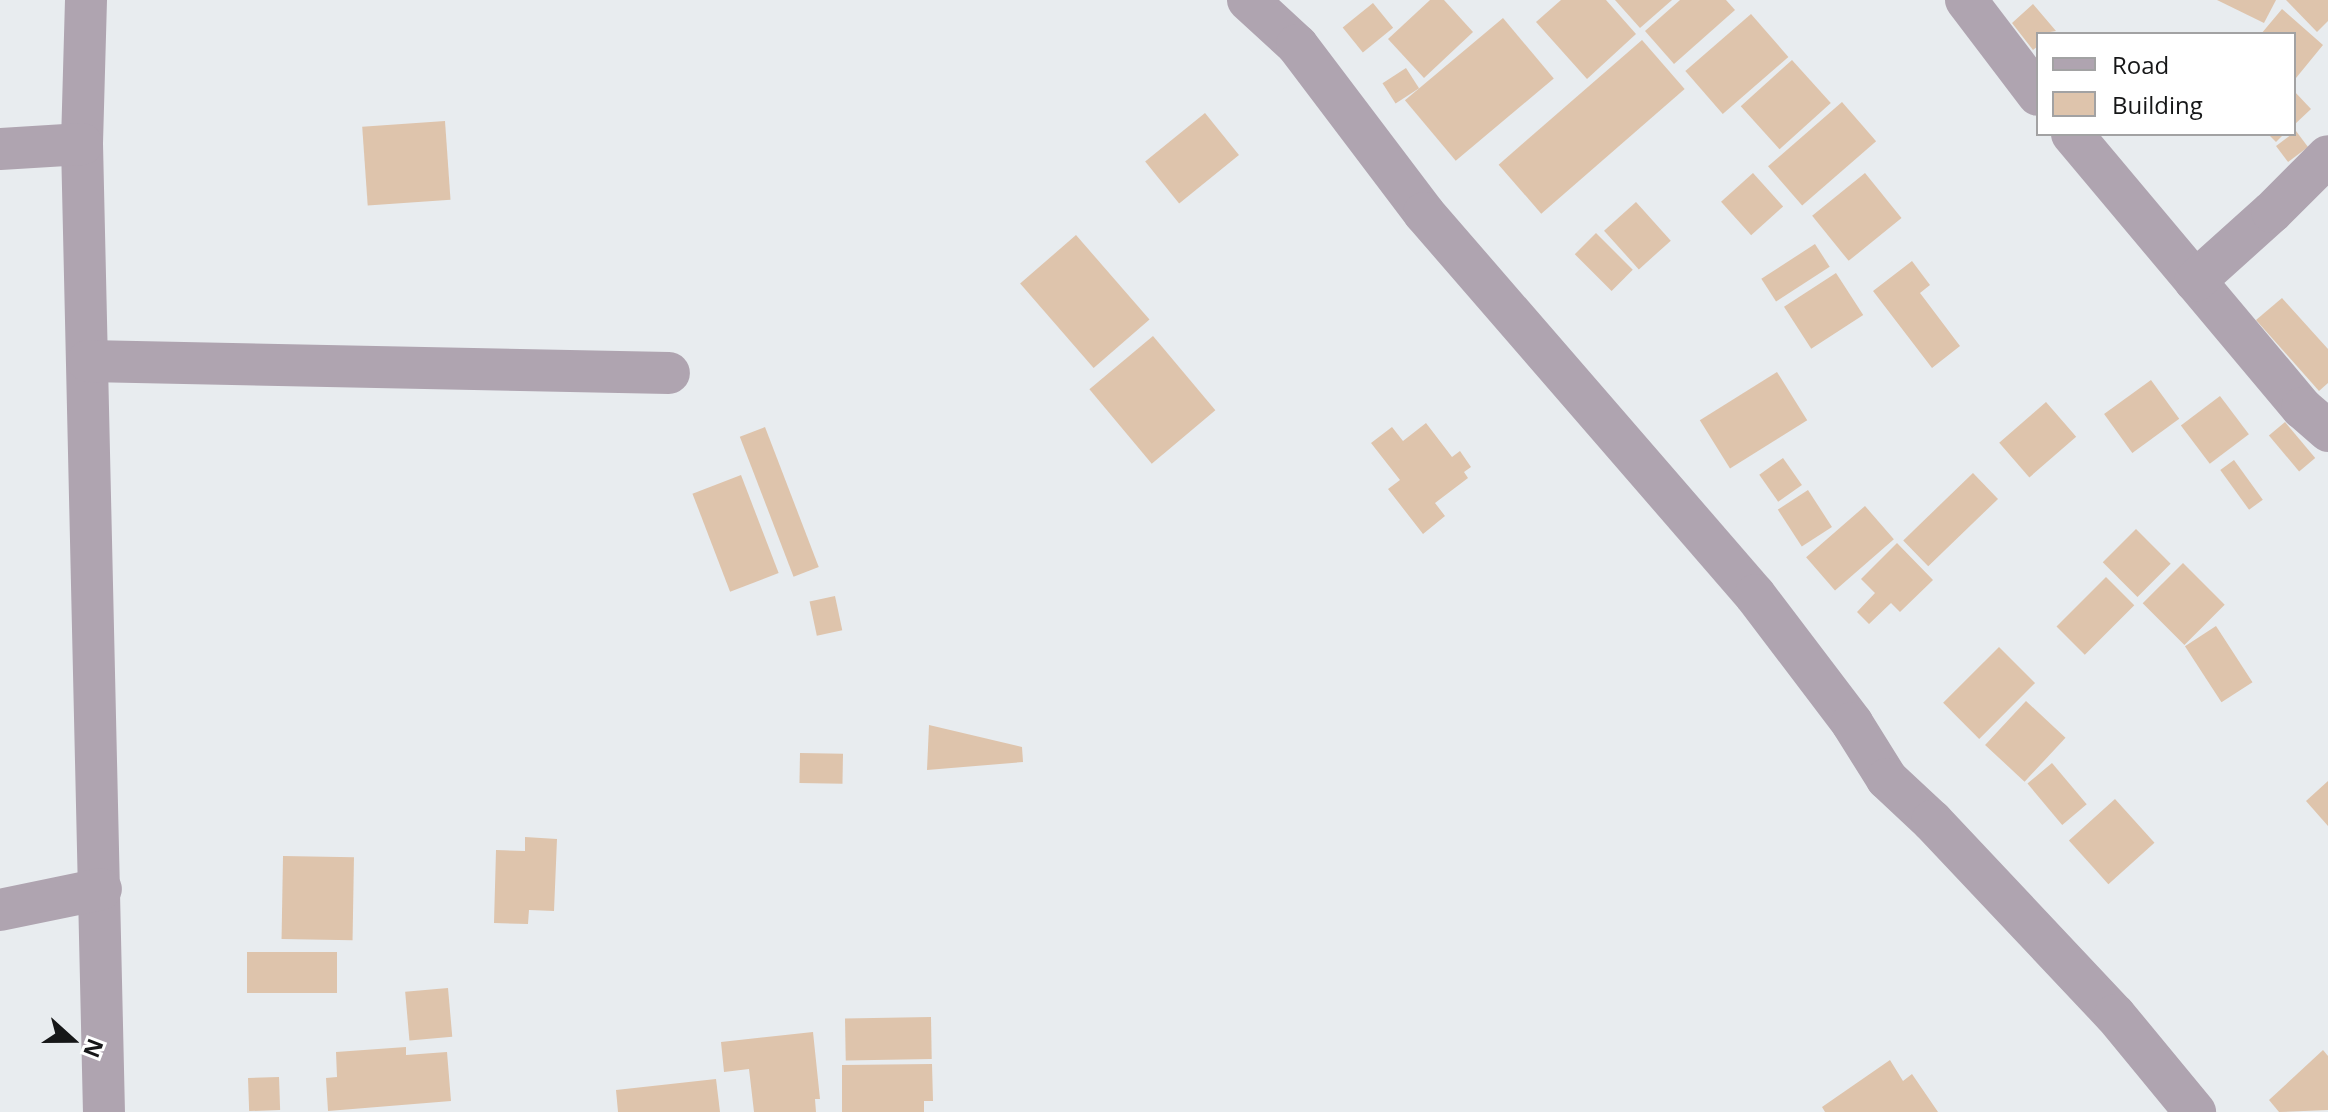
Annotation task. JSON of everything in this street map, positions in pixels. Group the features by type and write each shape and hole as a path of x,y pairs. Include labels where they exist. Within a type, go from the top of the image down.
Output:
{"street":[{"path":"86,0 82,144 104,1112"},
{"path":"1248,0 1297,45 1424,213 1755,595 1852,723 1887,779 1932,821 2115,1015 2195,1112"},
{"path":"1966,0 2036,92"},
{"path":"2074,136 2302,408 2328,431"},
{"path":"0,149 82,144"},
{"path":"2195,281 2272,212 2328,156"},
{"path":"88,361 669,373"},
{"path":"0,910 101,889"}],"building":[{"path":"1430,0 1444,0 1473,32 1424,78 1388,39"},
{"path":"1561,0 1606,0 1636,34 1587,79 1536,22"},
{"path":"1615,0 1672,0 1640,28"},
{"path":"1680,0 1726,0 1735,10 1674,64 1645,31"},
{"path":"2217,0 2276,0 2264,23"},
{"path":"2286,0 2328,0 2328,21 2317,32"},
{"path":"1373,3 1393,28 1363,52 1343,28"},
{"path":"2033,4 2056,31 2036,32 2036,48 2033,50 2012,23"},
{"path":"2282,9 2323,45 2296,78 2296,32 2263,32"},
{"path":"1751,14 1788,57 1723,114 1685,71"},
{"path":"1503,18 1554,79 1456,161 1405,100"},
{"path":"1642,40 1685,89 1541,214 1499,165"},
{"path":"1792,60 1831,103 1780,149 1741,106"},
{"path":"1406,68 1419,88 1396,103 1383,83"},
{"path":"2296,93 2311,109 2296,123"},
{"path":"1842,102 1876,141 1802,206 1768,166"},
{"path":"1205,113 1239,155 1179,203 1145,161"},
{"path":"445,121 451,200 368,206 362,127"},
{"path":"2296,131 2308,147 2288,162 2276,146 2289,136 2296,136"},
{"path":"1753,173 1783,206 1751,235 1721,202"},
{"path":"1865,173 1902,218 1849,261 1812,216"},
{"path":"1636,202 1671,241 1639,269 1604,231"},
{"path":"1596,233 1633,270 1612,291 1575,254"},
{"path":"1076,235 1149,320 1094,368 1020,284"},
{"path":"1815,244 1830,267 1776,302 1761,279"},
{"path":"1912,261 1930,285 1920,293 1960,346 1932,368 1873,291"},
{"path":"1836,273 1863,315 1811,349 1784,307"},
{"path":"2282,298 2328,349 2328,383 2319,391 2256,320"},
{"path":"1153,336 1215,410 1152,464 1089,389"},
{"path":"1777,372 1807,420 1730,469 1700,420"},
{"path":"2151,380 2179,419 2132,453 2104,414"},
{"path":"2220,396 2249,434 2210,464 2181,425"},
{"path":"2046,402 2076,437 2029,477 1999,443"},
{"path":"2285,422 2315,458 2299,472 2269,435"},
{"path":"1426,423 1452,457 1460,451 1471,467 1464,472 1468,478 1435,503 1445,516 1423,534 1388,489 1400,480 1371,443 1392,427 1403,441"},
{"path":"765,427 819,567 794,577 740,437"},
{"path":"1783,458 1802,485 1778,502 1759,475"},
{"path":"2234,460 2263,500 2249,510 2220,470"},
{"path":"1973,473 1998,499 1928,566 1903,540"},
{"path":"741,475 779,573 730,592 692,494"},
{"path":"1808,490 1832,527 1802,547 1778,510"},
{"path":"1865,506 1894,539 1835,590 1806,557"},
{"path":"2136,529 2171,564 2137,597 2103,562"},
{"path":"1897,543 1933,580 1900,612 1891,603 1869,624 1857,612 1875,593 1861,579"},
{"path":"2183,563 2225,605 2184,645 2143,603"},
{"path":"2106,577 2134,605 2085,655 2057,626"},
{"path":"835,596 842,630 817,636 810,601"},
{"path":"2216,626 2252,682 2221,702 2185,646"},
{"path":"1999,647 2035,683 1979,739 1943,703"},
{"path":"2026,701 2065,738 2025,782 1985,745"},
{"path":"929,725 1022,747 1023,762 927,770"},
{"path":"800,753 843,754 842,784 799,783"},
{"path":"2052,763 2087,804 2062,825 2027,784"},
{"path":"2328,781 2328,826 2306,801"},
{"path":"2115,799 2154,843 2108,884 2069,840"},
{"path":"525,837 557,839 554,911 529,910 528,924 494,923 496,850 525,851"},
{"path":"283,856 354,857 353,940 282,939"},
{"path":"247,952 337,952 337,993 247,993"},
{"path":"448,988 452,1037 409,1041 405,992"},
{"path":"931,1017 932,1059 846,1060 845,1019"},
{"path":"813,1032 820,1099 815,1099 816,1112 754,1112 749,1069 724,1072 721,1042"},
{"path":"406,1047 406,1055 447,1052 451,1101 328,1111 326,1078 337,1077 336,1052"},
{"path":"2323,1050 2328,1056 2328,1110 2279,1112 2269,1100"},
{"path":"1890,1060 1903,1081 1912,1074 1938,1112 1825,1112 1822,1107"},
{"path":"932,1064 933,1101 924,1101 924,1112 842,1112 842,1065"},
{"path":"279,1077 280,1110 249,1111 248,1078"},
{"path":"716,1079 720,1112 618,1112 616,1090"}]}
